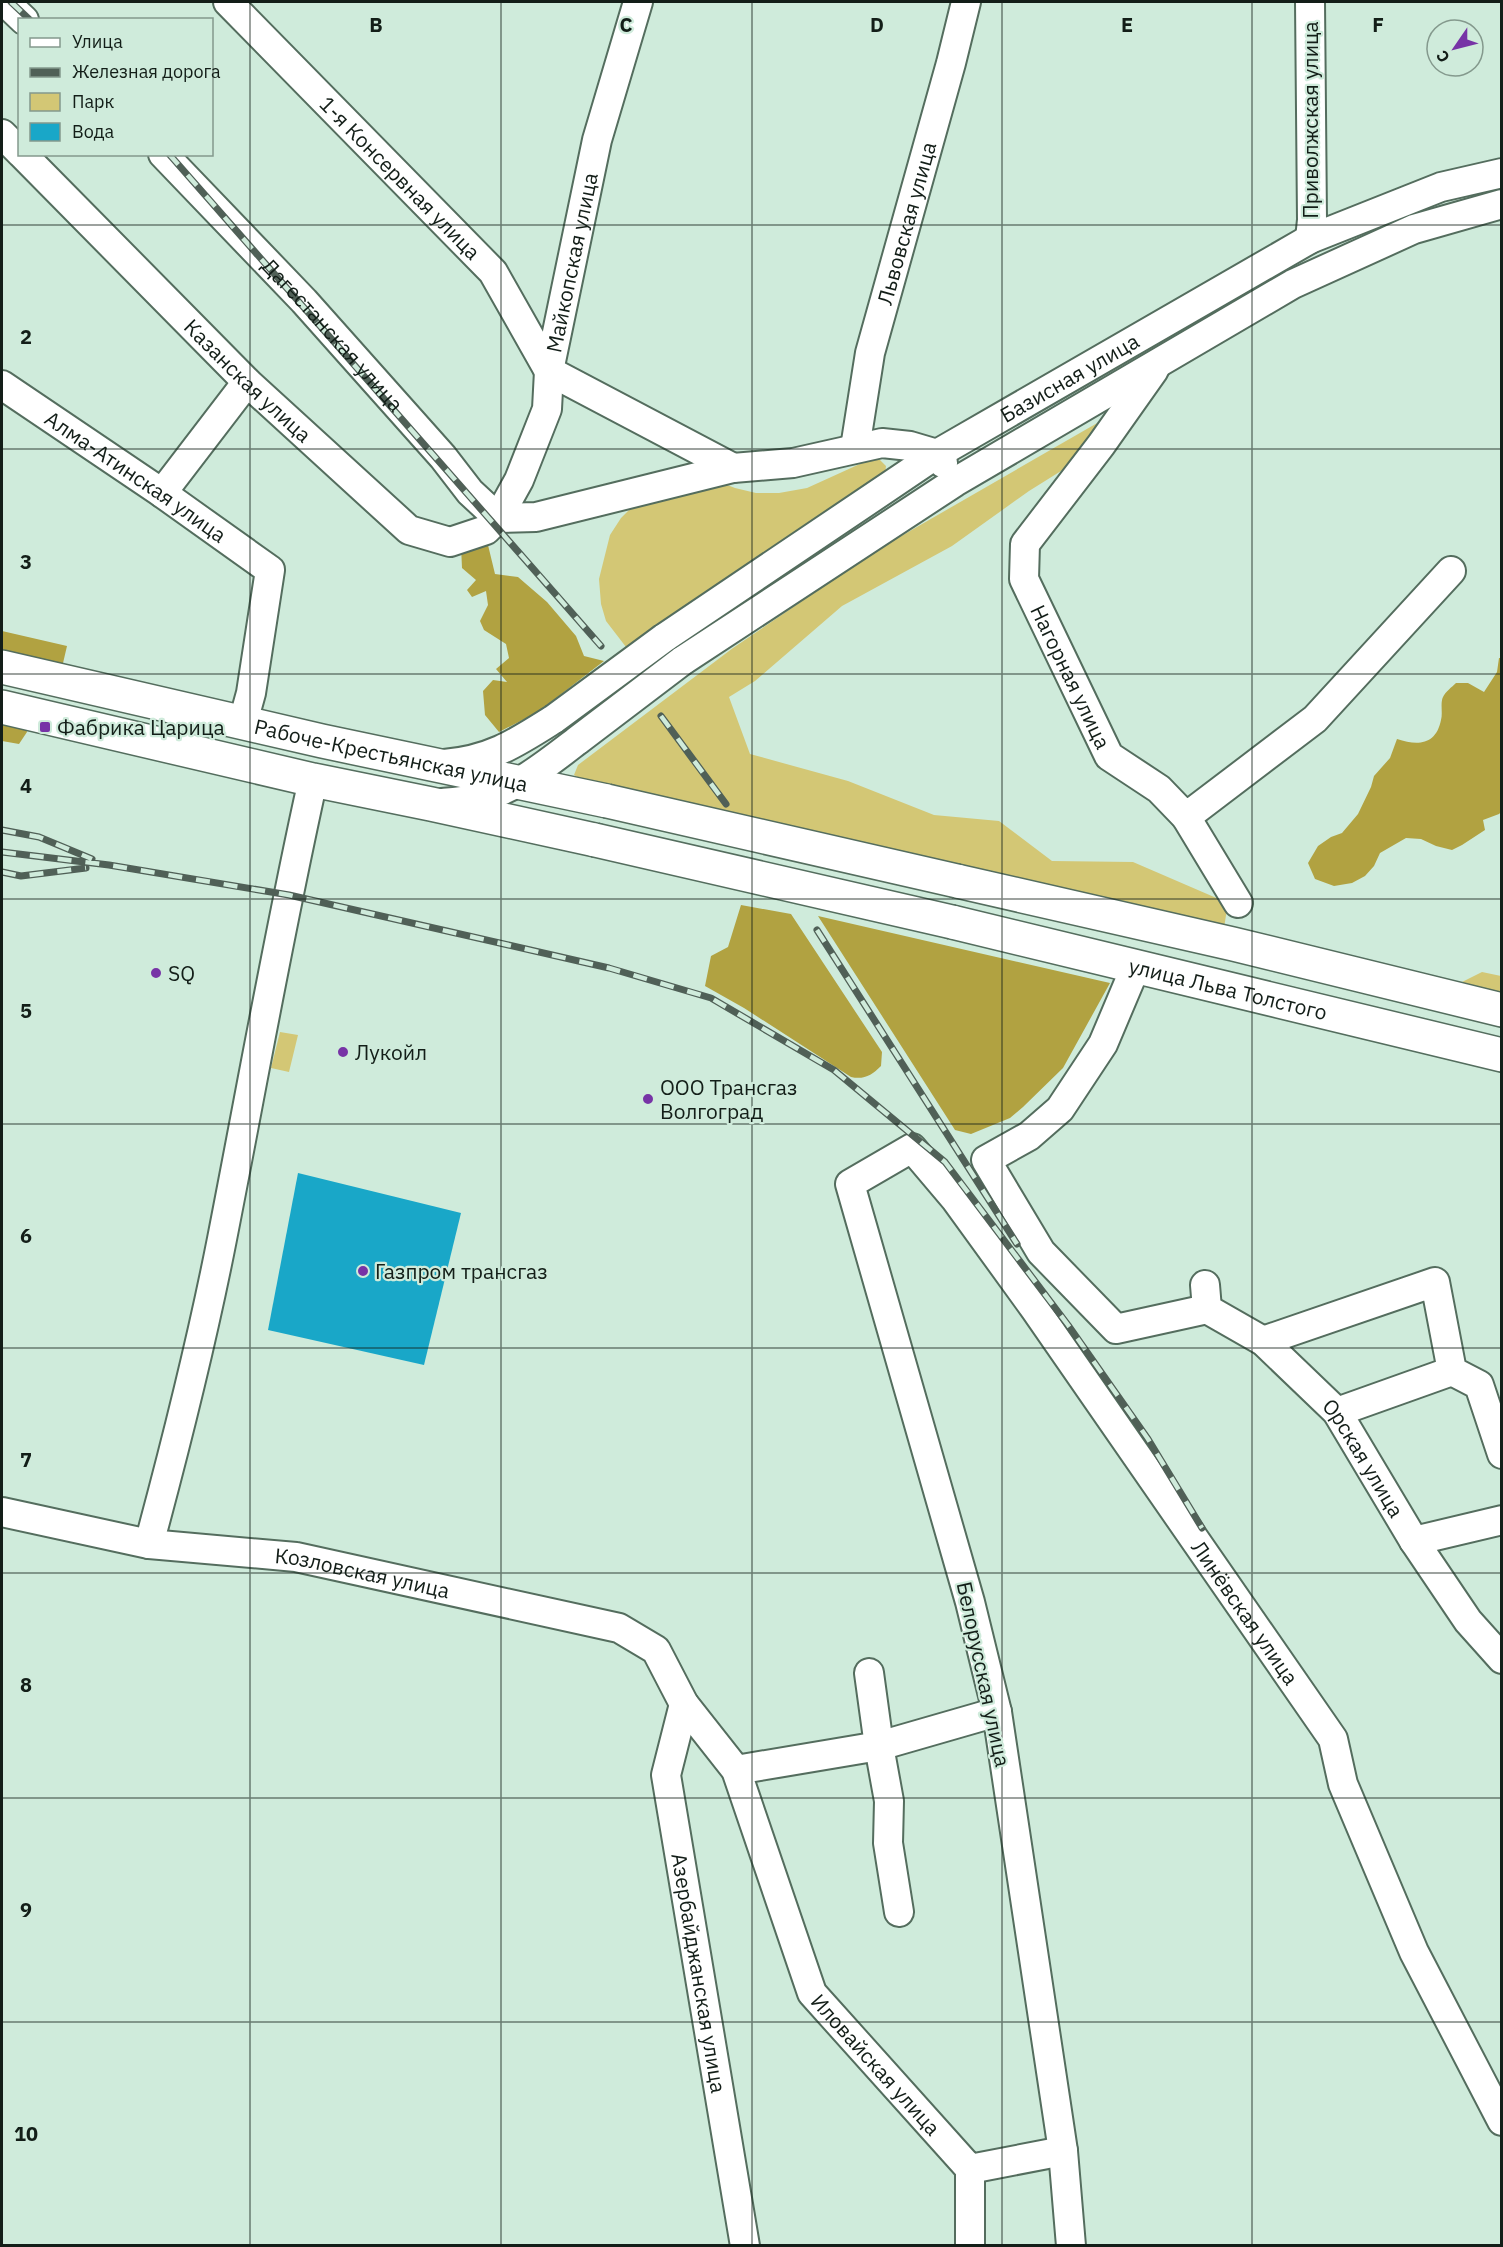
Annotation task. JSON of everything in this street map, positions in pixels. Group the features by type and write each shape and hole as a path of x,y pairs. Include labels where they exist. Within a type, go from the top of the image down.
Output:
{"main road":[{"name":"Рабоче-Крестьянская улица","path":"2,667 430,765 497,786 607,801"},
{"name":"Рабоче-Крестьянская улица","path":"2,707 313,780 431,804 497,786 595,840 952,922"},
{"name":"улица Льва Толстого","path":"607,801 1233,944 1502,1010"},
{"name":"улица Льва Толстого","path":"952,922 1502,1055"}],"street":[{"path":"5,2 22,18"},
{"name":"1-я Консервная улица","path":"228,2 493,272 549,371"},
{"name":"Майкопская улица","path":"498,518 519,480 547,409 549,371 597,140 638,2"},
{"name":"Львовская улица","path":"855,448 870,353 966,2"},
{"name":"Приволжская улица","path":"1310,2 1312,220 1310,239"},
{"name":"Казанская улица","path":"2,134 18,150"},
{"name":"Казанская улица","path":"24,156 247,382 409,530 450,542 486,530 498,518"},
{"name":"Дагестанская улица","path":"165,156 304,301 442,456 470,492 498,518"},
{"name":"Базисная улица","path":"497,786 554,719 664,638 937,454 1310,239 1441,187 1502,173"},
{"name":"Базисная улица","path":"497,786 570,746 681,661 955,482 1161,361 1293,285 1414,229 1502,204"},
{"name":"Нагорная улица","path":"1161,361 1101,445 1025,544 1024,579 1109,756 1158,789 1186,817 1238,903"},
{"path":"549,371 733,468"},
{"path":"162,493 247,382"},
{"name":"Алма-Атинская улица","path":"2,385 162,493 270,570 250,693 243,722"},
{"path":"498,518 536,518 733,468 793,463 882,443 910,446 937,454 955,482"},
{"path":"1186,817 1315,719 1451,571"},
{"path":"567,794 561,788 555,771 570,746"},
{"path":"149,1544 169,1472 222,1242 275,960 313,780"},
{"name":"Орская улица","path":"1136,966 1103,1044 1060,1109 1029,1136 986,1160 1041,1252 1116,1329 1206,1297 1263,1341 1337,1412 1414,1541 1468,1621 1502,1659"},
{"name":"Белорусская улица","path":"912,1148 850,1184 970,1602 996,1712 1063,2151 1071,2246"},
{"name":"Линёвская улица","path":"912,1148 956,1200 1035,1309 1334,1739 1343,1784 1414,1952 1502,2121"},
{"path":"1263,1341 1436,1282 1452,1371"},
{"path":"1337,1412 1452,1371 1479,1385 1502,1454"},
{"name":"Козловская улица","path":"2,1512 149,1544 296,1557 619,1628 656,1650 684,1704"},
{"path":"1414,1541 1502,1520"},
{"path":"869,1673 889,1801 888,1843 899,1912"},
{"name":"Иловайская улица","path":"684,1704 736,1770 812,1993 970,2169"},
{"name":"Азербайджанская улица","path":"684,1704 666,1774 745,2246"},
{"path":"736,1770 879,1746 996,1712"},
{"path":"970,2246 970,2169 1063,2151"}],"green space":[{"path":"1099,422 1085,456 1029,491 952,546 842,606 755,681 729,697 750,754 848,781 934,815 999,821 1052,861 1133,862 1228,903 1223,934 587,783 574,775 578,765 733,648 877,550"},
{"path":"873,458 879,459 886,466 885,474 626,647 606,621 601,604 599,579 610,535 621,518 635,504 717,481 756,493 779,493 807,488"},
{"path":"1482,972 1501,976 1501,995 1456,985"},
{"path":"280,1032 298,1035 289,1072 271,1068"}],"shaded area":[{"path":"481,537 488,545 495,574 518,577 547,602 576,636 584,656 604,661 538,712 499,732 485,715 483,691 493,680 507,682 496,669 509,658 506,644 484,630 480,621 488,605 486,591 472,597 467,590 476,580 462,568 461,546"},
{"path":"2,631 67,646 60,676 2,662"},
{"path":"1499,658 1501,658 1502,811 1483,820 1485,830 1452,850 1421,839 1406,838 1380,853 1374,866 1365,876 1352,883 1334,886 1315,879 1308,863 1318,846 1342,833 1358,814 1374,776 1390,758 1397,739 1419,743 1430,739 1439,728 1442,717 1442,699 1445,693 1456,683 1468,683 1484,692 1497,672"},
{"path":"2,716 24,721 27,732 19,744 2,741"},
{"path":"741,905 791,914 882,1052 881,1066 874,1072 864,1077 851,1077 744,1008 705,986 711,956 728,947"},
{"path":"818,916 1110,983 1063,1068 1010,1118 971,1134 955,1130"}],"water":[{"name":"Газпром трансгаз","path":"298,1173 461,1213 424,1365 268,1330"}],"railway":[{"path":"11,2 28,18"},
{"path":"171,156 601,646"},
{"path":"661,716 726,804"},
{"path":"2,830 39,837 92,859"},
{"path":"2,852 109,865 289,895 609,968 711,998 834,1070 945,1162 1068,1325 1148,1439 1202,1528"},
{"path":"2,872 21,876 86,868"},
{"path":"817,930 1017,1244"}],"place":[{"name":"Фабрика Царица","path":"45,727"},
{"name":"SQ","path":"156,973"},
{"name":"Лукойл","path":"343,1052"},
{"name":"ООО Трансгаз Волгоград","path":"648,1099"},
{"name":"Газпром трансгаз","path":"363,1271"}]}
